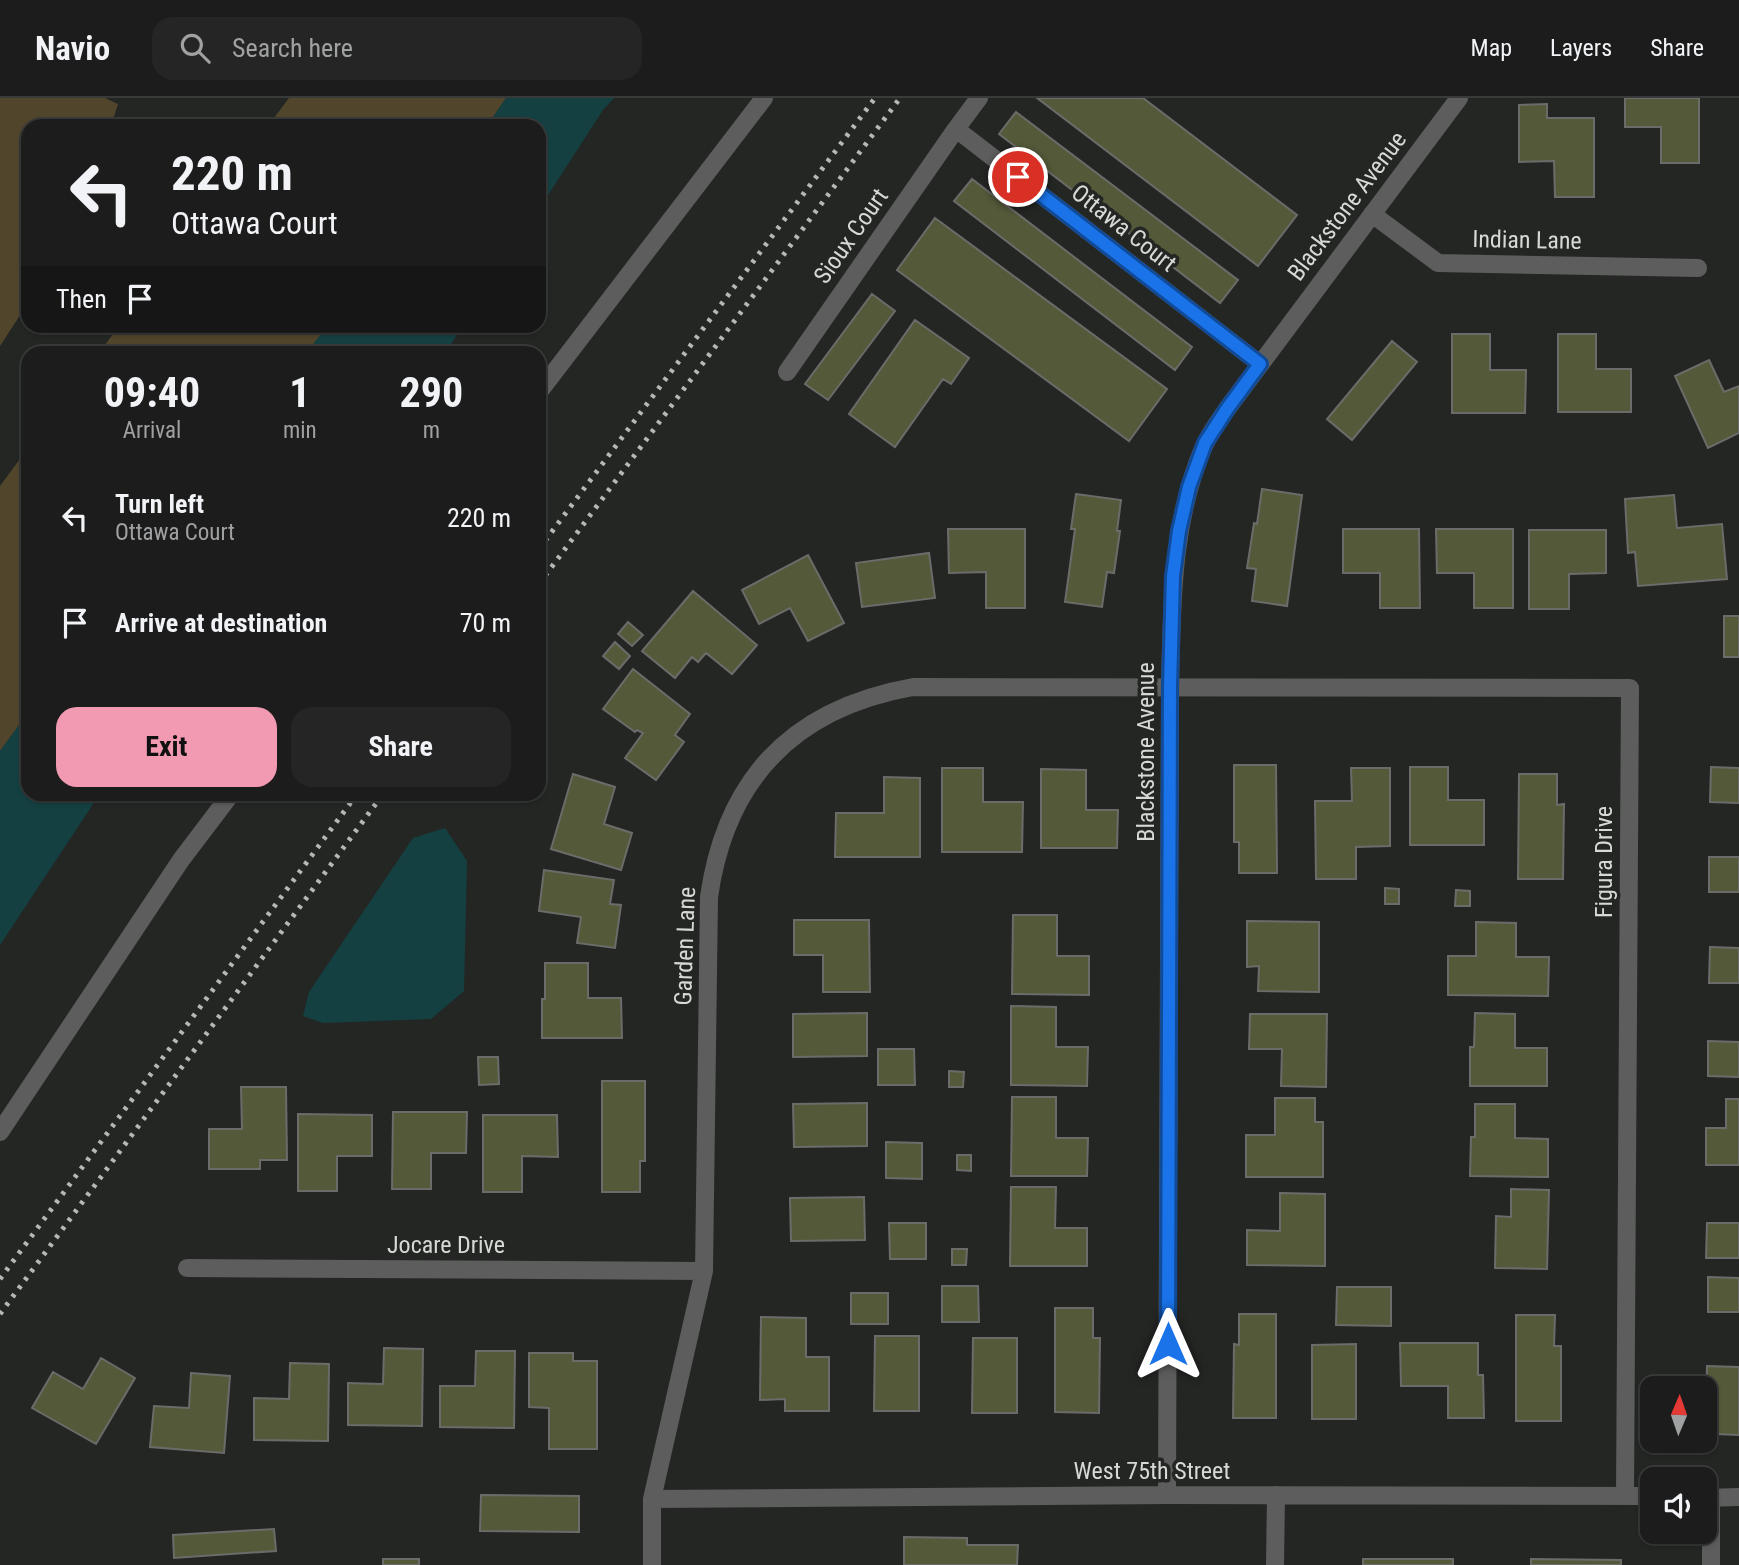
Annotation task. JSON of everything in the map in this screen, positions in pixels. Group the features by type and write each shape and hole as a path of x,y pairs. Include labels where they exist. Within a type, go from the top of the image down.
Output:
{"street":[{"path":"546,383 764,98"},
{"path":"956,129 979,98"},
{"name":"Blackstone Avenue","path":"1167,1495 1170,687 1173,576 1179,531 1189,487 1205,443 1260,364 1459,98"},
{"name":"Ottawa Court","path":"956,129 1260,364"},
{"name":"Sioux Court","path":"787,372 956,129"},
{"name":"Indian Lane","path":"1372,214 1438,263 1698,268"},
{"name":"Garden Lane","path":"652,1565 652,1499 704,1271 709,897 719,845 746,788 780,747 815,720 863,698 884,692 942,686 1170,687"},
{"name":"Figura Drive","path":"1170,687 1630,688 1625,1496"},
{"path":"0,1132 181,860 226,801"},
{"name":"Jocare Drive","path":"187,1268 704,1271"},
{"name":"West 75th Street","path":"652,1499 1167,1495 1640,1496"},
{"path":"1275,1565 1276,1495"},
{"path":"1717,1498 1739,1497"},
{"path":"1710,1544 1711,1565"}],"shaded area":[{"path":"0,98 105,98 118,104 113,119 21,119 21,314 0,346"},
{"path":"289,98 506,98 492,119 273,119"},
{"path":"114,333 322,333 312,346 104,346"},
{"path":"21,458 21,722 0,751 0,486"}],"water":[{"path":"506,98 614,98 603,110 546,198 546,119 492,119"},
{"path":"322,333 458,333 450,346 312,346"},
{"path":"21,722 21,801 95,801 0,945 0,751"},
{"path":"445,828 467,861 464,991 431,1019 323,1023 303,1016 309,992 413,838"}],"building":[{"path":"1037,98 1143,98 1297,215 1258,266"},
{"path":"1625,98 1699,98 1699,163 1661,163 1661,127 1625,127"},
{"path":"1547,104 1547,118 1594,118 1594,197 1555,197 1554,161 1519,162 1519,105"},
{"path":"1016,112 1238,280 1220,303 999,134"},
{"path":"972,179 1192,347 1175,370 954,201"},
{"path":"935,218 1167,389 1129,441 897,270"},
{"path":"872,294 895,311 828,400 805,384"},
{"path":"915,320 969,358 951,384 943,379 895,447 849,414"},
{"path":"1452,334 1490,334 1490,370 1526,370 1525,413 1452,413"},
{"path":"1558,334 1596,334 1596,369 1631,369 1631,412 1558,412"},
{"path":"1392,341 1417,362 1352,440 1327,419"},
{"path":"1709,360 1724,392 1739,386 1739,433 1708,448 1675,376"},
{"path":"1262,489 1302,495 1287,606 1252,601 1256,569 1247,568"},
{"path":"1076,494 1121,500 1114,573 1107,572 1102,607 1065,602 1075,529 1071,529"},
{"path":"1674,495 1677,528 1722,524 1727,579 1638,586 1635,552 1628,553 1625,499"},
{"path":"948,529 1025,529 1025,608 986,608 986,572 949,573"},
{"path":"1343,529 1419,529 1420,608 1380,608 1380,573 1343,573"},
{"path":"1436,529 1513,529 1513,608 1474,608 1474,573 1437,573"},
{"path":"1529,530 1606,530 1606,573 1569,574 1569,609 1529,609"},
{"path":"929,553 935,598 862,607 856,563"},
{"path":"808,555 844,623 808,641 790,608 759,624 742,590"},
{"path":"693,591 757,645 732,674 706,653 698,662 692,657 675,678 642,651"},
{"path":"1724,616 1739,616 1739,657 1724,657"},
{"path":"628,622 643,635 632,646 618,634"},
{"path":"615,642 630,656 619,669 603,656"},
{"path":"633,669 690,714 675,735 684,742 656,780 625,758 643,733 637,730 635,732 603,709"},
{"path":"1234,765 1276,765 1277,873 1239,873 1239,842 1234,842"},
{"path":"1410,767 1448,767 1448,800 1484,800 1484,845 1410,845"},
{"path":"1711,767 1739,768 1739,803 1710,802"},
{"path":"942,768 983,768 983,802 1023,802 1022,852 942,852"},
{"path":"1351,768 1390,768 1390,846 1356,847 1356,879 1316,879 1315,801 1352,801"},
{"path":"1041,769 1086,770 1086,810 1118,810 1117,848 1041,848"},
{"path":"573,774 615,787 604,824 632,833 621,870 551,849"},
{"path":"1519,774 1557,774 1557,805 1564,804 1563,879 1518,879"},
{"path":"884,777 920,778 920,857 835,857 836,813 884,813"},
{"path":"1709,857 1739,857 1739,892 1709,892"},
{"path":"544,870 614,880 610,904 621,905 615,948 577,943 581,917 539,911"},
{"path":"1385,888 1399,889 1399,904 1385,904"},
{"path":"1456,890 1470,891 1470,906 1455,906"},
{"path":"1013,915 1057,915 1057,956 1089,956 1089,995 1012,994"},
{"path":"794,920 869,920 870,992 823,992 823,955 794,955"},
{"path":"1247,921 1319,922 1319,992 1258,991 1259,966 1247,967"},
{"path":"1476,922 1516,923 1516,957 1549,957 1548,996 1448,995 1448,956 1476,956"},
{"path":"1710,947 1739,948 1739,983 1709,983"},
{"path":"545,963 588,963 588,998 621,998 622,1038 542,1038"},
{"path":"1011,1006 1056,1007 1056,1047 1088,1047 1087,1086 1011,1085"},
{"path":"867,1013 867,1056 793,1057 793,1014"},
{"path":"1475,1013 1515,1014 1515,1048 1547,1048 1547,1086 1470,1086 1470,1047 1474,1047"},
{"path":"1250,1014 1327,1014 1326,1087 1281,1086 1282,1049 1249,1049"},
{"path":"1708,1041 1739,1042 1739,1077 1708,1076"},
{"path":"878,1049 914,1049 915,1085 878,1085"},
{"path":"478,1057 498,1057 499,1084 479,1085"},
{"path":"949,1071 964,1072 963,1087 949,1087"},
{"path":"602,1081 645,1081 645,1161 640,1161 640,1192 602,1192"},
{"path":"241,1087 286,1087 287,1160 260,1160 260,1169 209,1169 209,1129 242,1129"},
{"path":"1012,1097 1056,1097 1056,1138 1088,1138 1087,1176 1011,1176"},
{"path":"1275,1098 1315,1098 1315,1122 1323,1122 1323,1177 1246,1177 1246,1135 1275,1135"},
{"path":"1726,1099 1739,1099 1739,1165 1706,1165 1706,1128 1726,1128"},
{"path":"867,1103 867,1146 794,1147 793,1104"},
{"path":"1475,1104 1515,1104 1515,1138 1548,1139 1548,1177 1470,1176 1471,1137 1475,1137"},
{"path":"393,1112 467,1112 466,1153 431,1153 431,1189 392,1189"},
{"path":"298,1114 372,1115 372,1156 337,1156 337,1191 298,1191"},
{"path":"483,1115 557,1115 558,1157 522,1156 522,1192 483,1192"},
{"path":"886,1142 922,1143 922,1179 886,1178"},
{"path":"957,1155 971,1155 971,1171 957,1170"},
{"path":"1011,1187 1056,1187 1055,1228 1087,1228 1087,1266 1010,1266"},
{"path":"1511,1189 1549,1190 1547,1269 1495,1268 1496,1216 1511,1217"},
{"path":"1280,1193 1325,1194 1325,1266 1247,1265 1247,1230 1280,1231"},
{"path":"864,1197 865,1240 791,1241 790,1198"},
{"path":"889,1223 926,1223 926,1259 890,1259"},
{"path":"1707,1223 1739,1223 1739,1258 1706,1258"},
{"path":"952,1249 967,1249 966,1265 952,1265"},
{"path":"1708,1277 1739,1278 1739,1312 1708,1312"},
{"path":"942,1286 978,1286 979,1322 942,1322"},
{"path":"1337,1287 1391,1287 1391,1326 1336,1325"},
{"path":"851,1293 888,1293 888,1324 851,1324"},
{"path":"1055,1308 1093,1308 1093,1338 1100,1338 1099,1413 1055,1412"},
{"path":"1239,1314 1276,1314 1276,1418 1233,1418 1234,1344 1239,1345"},
{"path":"1516,1315 1555,1315 1554,1346 1561,1346 1561,1421 1516,1421"},
{"path":"761,1317 806,1318 806,1357 829,1357 829,1411 785,1411 785,1399 760,1400"},
{"path":"875,1336 919,1336 919,1411 874,1411"},
{"path":"973,1338 1017,1338 1017,1413 972,1413"},
{"path":"1400,1343 1478,1343 1478,1375 1483,1375 1484,1418 1448,1418 1448,1386 1401,1386"},
{"path":"1356,1344 1356,1419 1312,1419 1312,1345"},
{"path":"384,1348 423,1349 422,1426 348,1425 348,1383 383,1384"},
{"path":"476,1351 515,1351 514,1428 440,1427 440,1386 475,1386"},
{"path":"529,1353 573,1353 573,1361 597,1361 597,1449 549,1449 549,1408 529,1407"},
{"path":"101,1358 135,1378 96,1444 32,1408 53,1372 83,1389"},
{"path":"290,1363 329,1364 328,1441 254,1440 254,1398 289,1399"},
{"path":"1707,1366 1739,1367 1739,1435 1717,1434 1717,1376 1707,1376"},
{"path":"191,1373 230,1376 224,1453 150,1447 154,1406 189,1408"},
{"path":"481,1495 579,1496 579,1532 480,1531"},
{"path":"274,1529 276,1551 174,1558 173,1535"},
{"path":"904,1537 967,1538 967,1545 1018,1545 1017,1565 904,1565"},
{"path":"383,1559 419,1559 419,1565 383,1565"},
{"path":"1363,1559 1453,1559 1453,1565 1363,1565"},
{"path":"1531,1559 1621,1560 1621,1565 1531,1565"}],"railway":[{"path":"546,540 875,98"},
{"path":"546,575 900,98"},
{"path":"0,1279 352,801"},
{"path":"0,1314 378,801"}],"route":[{"path":"1018,177 1260,364 1205,443 1189,487 1173,576 1170,687 1168,1344"}]}
